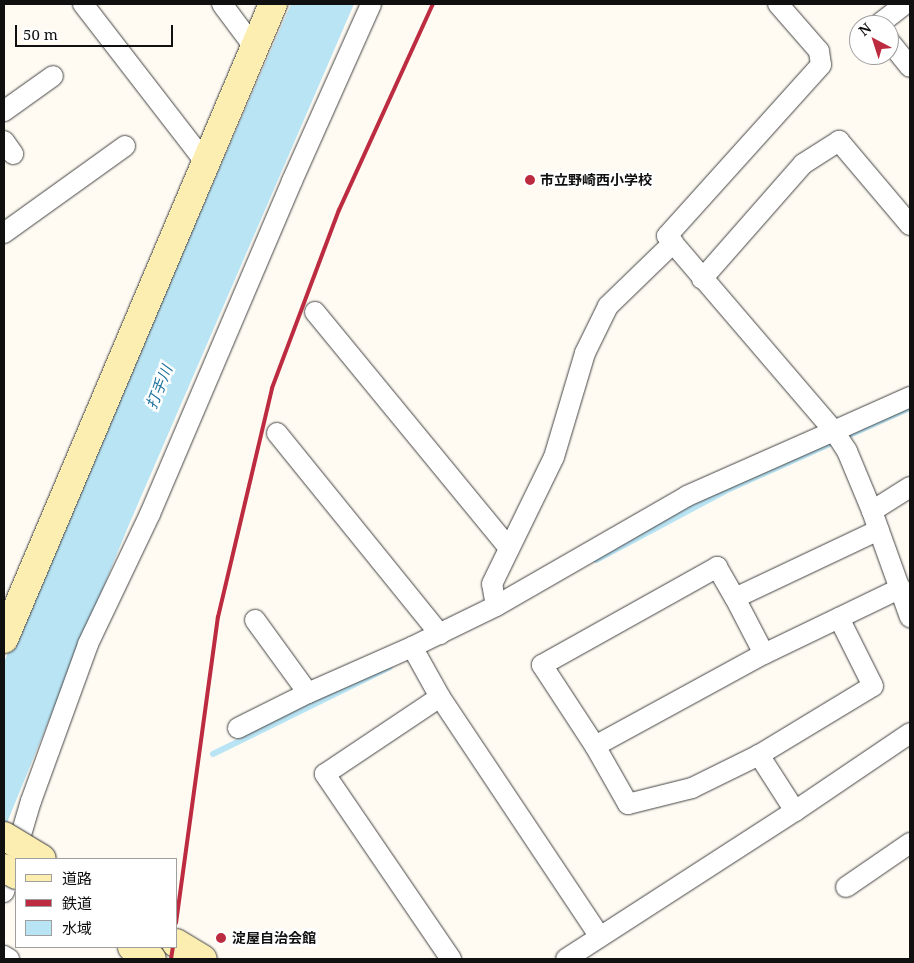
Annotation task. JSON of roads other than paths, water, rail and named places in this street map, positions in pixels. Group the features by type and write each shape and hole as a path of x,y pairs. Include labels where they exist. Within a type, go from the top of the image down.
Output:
{"street":[{"path":"84,4 205,162"},
{"path":"222,4 254,48"},
{"path":"4,639 273,4"},
{"path":"4,892 31,801 88,644 150,514 292,181 371,4"},
{"path":"595,746 764,654 839,618 907,602 847,451 834,431 667,236 821,65 820,51 778,4"},
{"path":"891,15 905,4"},
{"path":"899,53 910,67"},
{"path":"4,111 53,76"},
{"path":"702,279 803,164 839,141 910,225"},
{"path":"4,233 125,146"},
{"path":"496,606 492,584 554,457 585,353 608,306 673,243"},
{"path":"315,312 510,548"},
{"path":"238,728 308,693 412,647 496,606 688,496 910,398"},
{"path":"277,433 440,634"},
{"path":"872,511 910,487"},
{"path":"735,598 879,530"},
{"path":"764,654 717,567 542,665 595,746 628,804 692,788 759,755 873,686 839,618"},
{"path":"256,620 308,693"},
{"path":"412,647 440,697 600,937"},
{"path":"440,697 325,774 451,959"},
{"path":"566,959 795,811 910,733"},
{"path":"759,755 795,811"},
{"path":"4,836 40,858"},
{"path":"846,887 910,843"},
{"path":"4,868 15,874"},
{"path":"178,943 203,959"},
{"path":"134,948 152,959"},
{"path":"4,956 9,959"}],"water":[{"name":"打手川","path":"291,4 354,4 128,527 4,830 4,662"}],"waterway":[{"path":"596,560 725,491 910,408"},
{"path":"213,754 390,667"}],"railway":[{"path":"178,908 218,617 272,388 339,210 433,4"},
{"path":"171,959 173,948"}],"place":[{"name":"市立野崎西小学校","path":"530,180"},
{"name":"淀屋自治会館","path":"221,938"}]}
